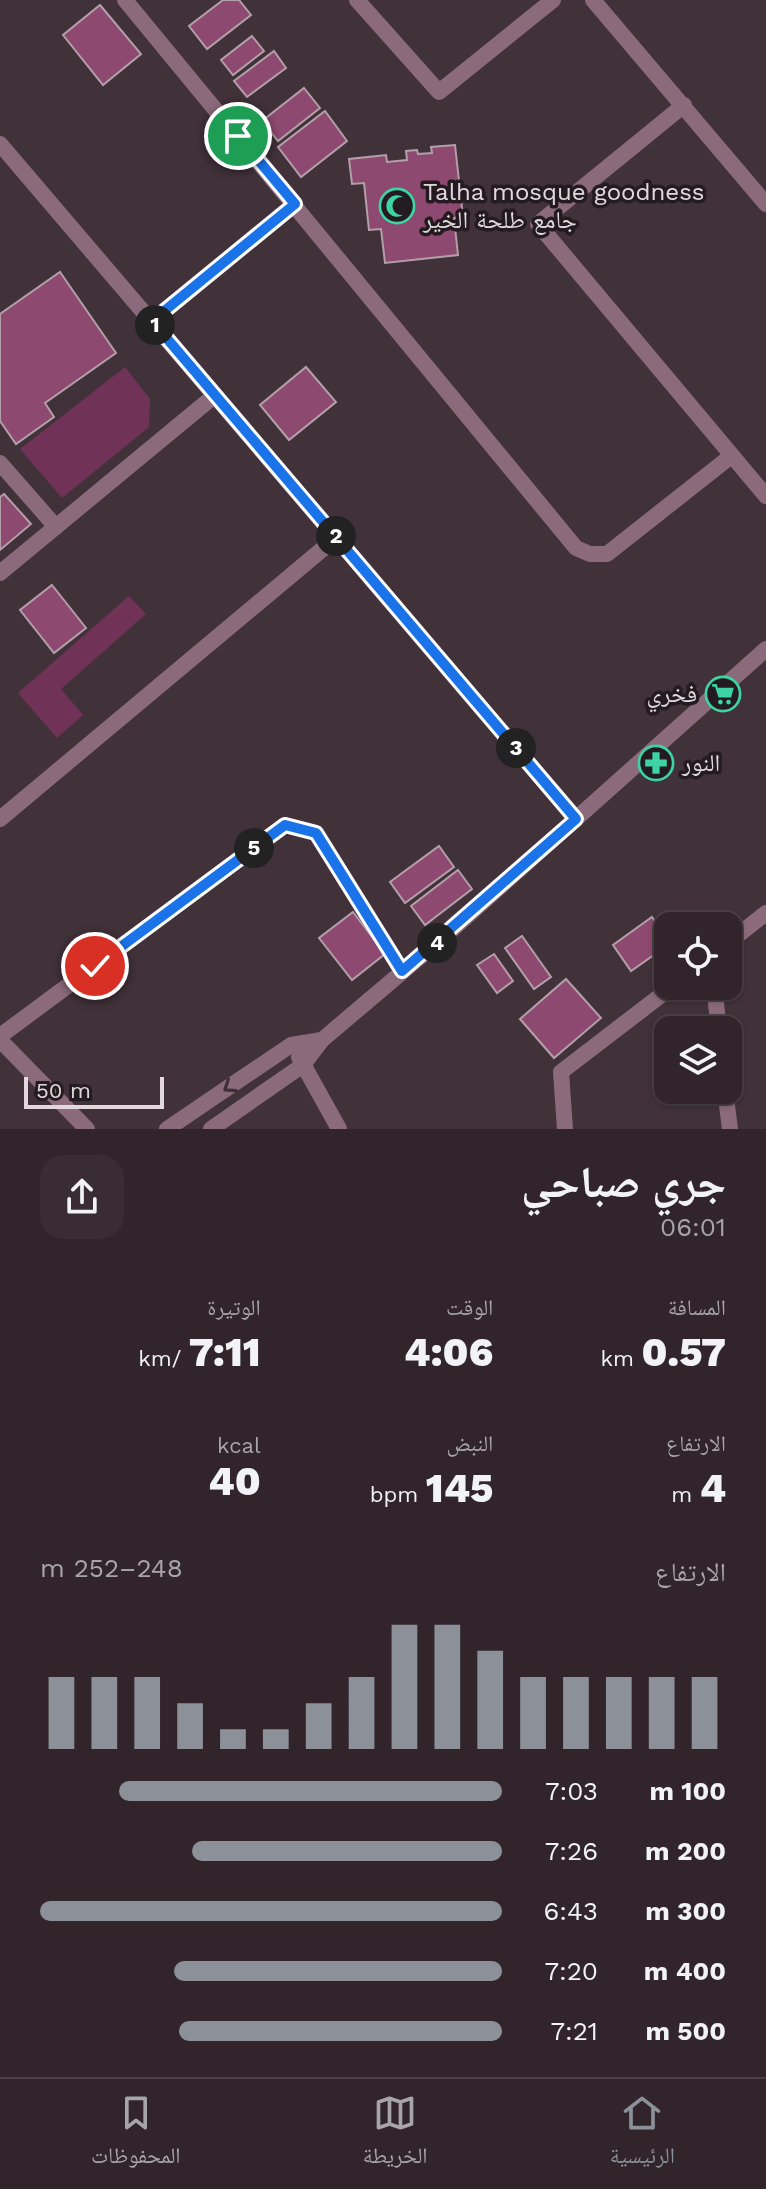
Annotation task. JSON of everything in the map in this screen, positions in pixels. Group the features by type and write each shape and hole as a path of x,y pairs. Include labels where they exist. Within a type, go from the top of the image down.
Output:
{"street":[{"path":"125,0 576,548 590,554 607,554 730,457"},
{"path":"357,0 439,92 553,0"},
{"path":"593,0 766,204"},
{"path":"684,105 538,224 730,457 766,496"},
{"path":"0,144 576,819"},
{"path":"152,321 295,204"},
{"path":"0,573 214,396"},
{"path":"0,463 56,527"},
{"path":"0,819 337,537"},
{"path":"211,1129 303,1065 322,1040 766,649"},
{"path":"87,1129 0,1038 285,825 316,833 402,971"},
{"path":"742,932 766,913"},
{"path":"565,1129 561,1072 655,1000"},
{"path":"167,1129 291,1045 322,1040"},
{"path":"291,1045 339,1129"},
{"path":"727,1104 730,1129"}],"shaded area":[{"path":"125,367 150,399 149,427 62,498 20,449"},
{"path":"129,596 146,614 61,689 83,715 57,738 18,693"}],"building":[{"path":"223,0 239,0 251,15 207,49 189,26"},
{"path":"100,5 141,54 103,85 63,35"},
{"path":"252,36 264,51 233,75 221,60"},
{"path":"274,51 286,68 247,97 234,81"},
{"path":"304,88 320,108 278,141 262,121"},
{"path":"325,111 347,141 301,177 278,147"},
{"path":"455,145 463,217 454,218 458,255 385,263 381,229 369,230 364,183 352,184 349,159 386,155 387,162 407,160 406,151 432,153 431,147"},
{"path":"60,272 116,353 45,403 54,417 16,444 0,421 0,314"},
{"path":"306,367 336,402 289,440 260,405"},
{"path":"4,494 31,524 0,550 0,497"},
{"path":"52,585 86,628 54,653 20,610"},
{"path":"439,846 454,867 405,903 390,882"},
{"path":"458,870 472,889 425,925 411,906"},
{"path":"353,912 385,954 352,980 319,938"},
{"path":"652,917 654,920 654,955 631,971 613,945"},
{"path":"522,936 551,977 534,989 505,948"},
{"path":"494,954 513,981 497,993 477,965"},
{"path":"566,979 601,1018 554,1058 520,1019"}],"place":[{"name":"Talha mosque goodness جامع طلحة الخير","path":"397,206"},
{"name":"فخري","path":"723,694"},
{"name":"النور","path":"656,763"}],"route":[{"path":"95,966 285,825 316,833 402,971 576,819 152,321 295,204 238,136"}]}
